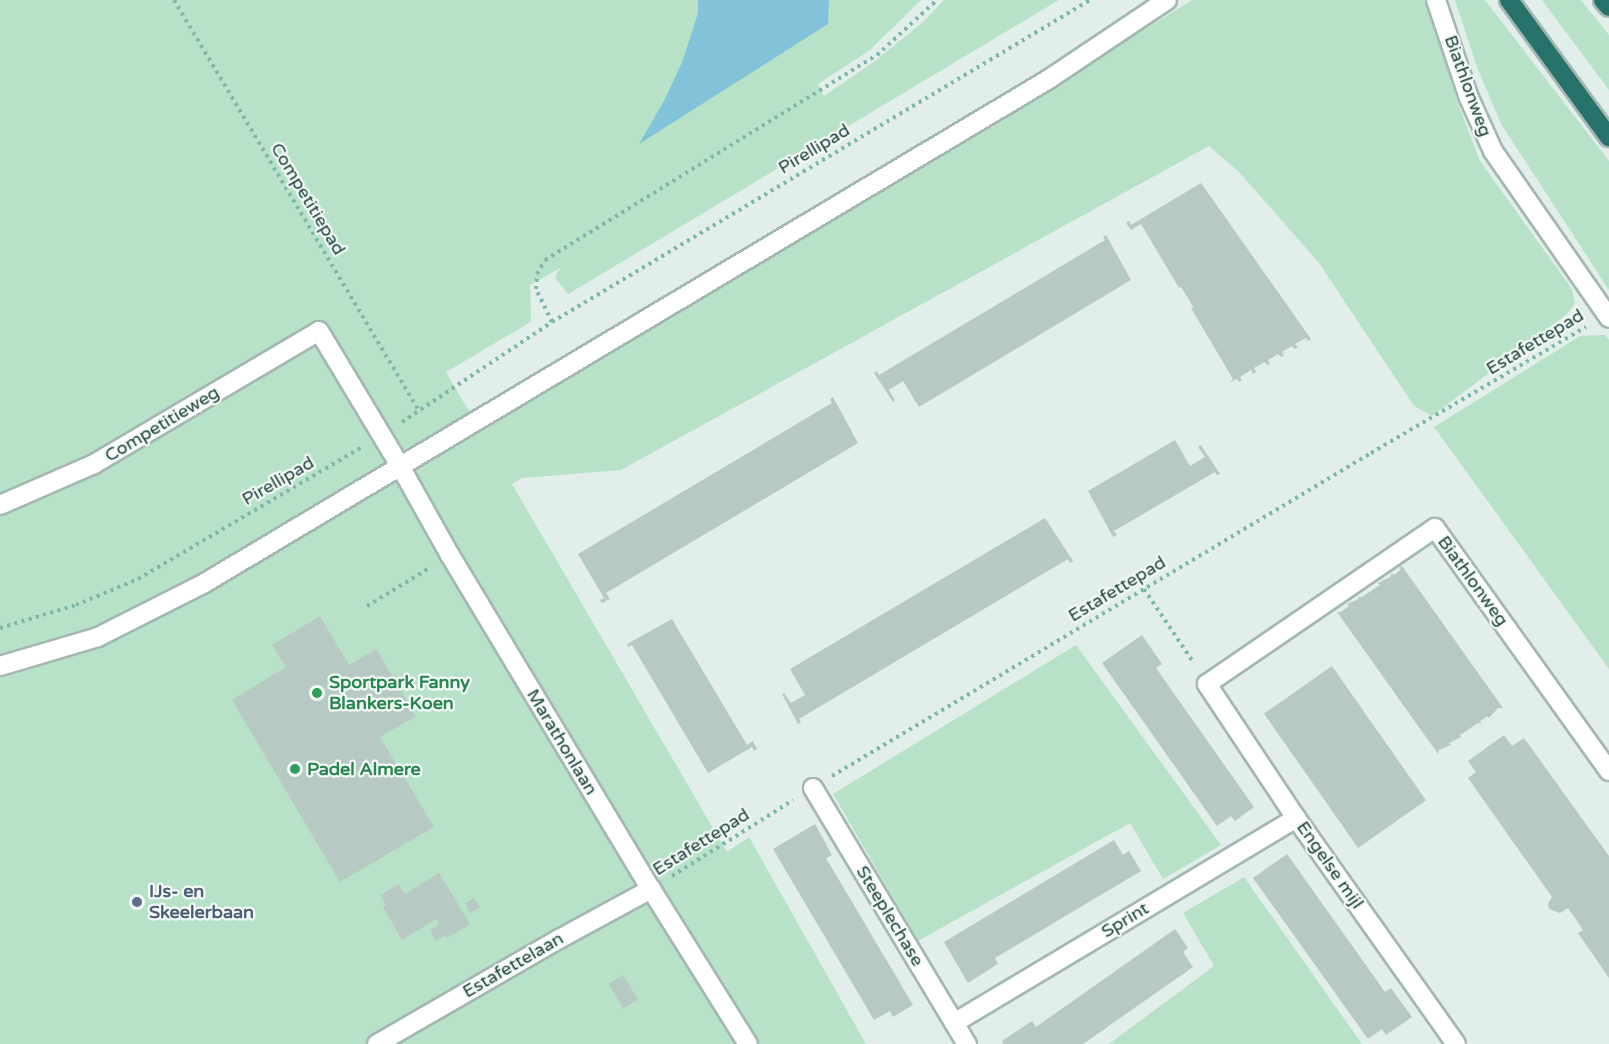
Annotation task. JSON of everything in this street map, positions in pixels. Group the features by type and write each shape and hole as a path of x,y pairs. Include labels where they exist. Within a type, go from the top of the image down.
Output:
{"highway":[{"path":"1509,0 1609,137"},
{"path":"1603,0 1609,7"}],"street":[{"path":"0,666 98,637 204,584 1049,79 1167,0"},
{"name":"Biathlonweg","path":"1436,0 1469,98 1493,151 1609,318"},
{"name":"Marathonlaan","path":"318,331 651,889 748,1044"},
{"name":"Competitieweg","path":"0,505 94,464 318,331"},
{"name":"Biathlonweg","path":"1207,684 1435,528 1609,771"},
{"name":"Engelse mijl","path":"1207,684 1296,818 1456,1044"},
{"name":"Steeplechase","path":"813,788 967,1044"},
{"name":"Sprint","path":"954,1023 1296,818"},
{"name":"Estafettelaan","path":"377,1044 651,889"}],"path":[{"name":"Competitiepad","path":"174,0 419,411"},
{"path":"552,322 539,298 536,282 541,267 551,255 851,72 893,42 937,0"},
{"name":"Pirellipad","path":"0,628 76,605 138,579 382,435 552,322 1090,0"},
{"name":"Estafettepad","path":"651,889 813,788 1144,589 1590,325"},
{"path":"367,606 450,555"},
{"path":"1144,589 1207,684"}],"green space":[{"name":"Sportpark Fanny Blankers-Koen","path":"0,0 921,0 870,50 818,84 824,96 875,61 923,22 944,0 1059,0 568,294 555,278 560,268 530,285 531,322 446,372 481,431 957,146 1192,0 1427,0 1459,106 1480,161 1572,289 1575,303 1567,314 1432,416 1414,406 1319,263 1239,172 1209,146 621,470 522,478 512,484 727,852 749,837 866,1044 0,1044"},
{"path":"1455,0 1485,0 1609,161 1609,290 1501,124 1477,67"},
{"path":"1542,0 1581,0 1609,35 1609,90"},
{"path":"1605,335 1609,340 1609,669 1434,427 1580,336"},
{"path":"1076,645 1221,845 1163,879 1130,823 918,941 833,794"},
{"path":"1244,877 1362,1044 1109,1044 1214,966 1183,913"}],"water":[{"path":"698,0 829,0 828,24 639,144 665,99 683,60 698,13"}],"building":[{"path":"1201,183 1311,339 1308,341 1306,338 1295,344 1298,347 1294,349 1292,346 1282,352 1284,356 1281,357 1278,354 1268,360 1270,364 1267,365 1265,362 1254,368 1256,372 1253,374 1251,370 1240,377 1242,380 1239,382 1237,379 1229,383 1233,379 1191,308 1193,307 1190,301 1181,287 1179,288 1141,224 1131,230 1126,223 1129,221 1131,225"},
{"path":"1106,235 1131,280 919,407 903,381 889,390 895,400 893,402 874,373 877,371 879,375 1105,240 1103,237"},
{"path":"833,397 858,443 606,593 610,599 602,603 600,600 604,598 578,554 832,403 830,399"},
{"path":"1175,440 1190,466 1205,457 1198,447 1201,445 1220,474 1217,475 1215,472 1114,531 1117,535 1113,537 1088,491"},
{"path":"1045,518 1073,561 1070,563 1068,559 799,719 801,722 798,724 782,694 784,693 791,703 805,695 790,669"},
{"path":"1402,566 1503,708 1498,708 1489,718 1488,716 1480,721 1482,723 1478,723 1460,735 1461,737 1449,743 1451,745 1439,750 1438,754 1337,612 1341,612 1349,606 1347,604 1380,585 1378,583 1390,577 1392,573 1393,575 1401,570 1399,568"},
{"path":"320,616 349,665 376,649 416,716 380,737 434,827 340,882 232,700 286,667 272,645"},
{"path":"672,619 747,745 753,741 757,749 754,751 752,747 708,773 632,645 628,647 627,644"},
{"path":"1142,635 1162,664 1156,668 1254,807 1235,821 1231,816 1217,826 1102,663"},
{"path":"1332,666 1426,800 1358,848 1264,714"},
{"path":"1504,735 1512,746 1524,738 1609,856 1609,978 1578,933 1583,930 1568,908 1560,913 1549,909 1548,904 1552,897 1468,778 1476,772 1468,761"},
{"path":"815,824 832,855 826,858 913,1005 893,1017 890,1011 874,1020 773,849"},
{"path":"1114,840 1123,855 1129,851 1141,871 995,958 998,964 968,983 944,942"},
{"path":"1287,854 1385,992 1391,988 1412,1017 1386,1035 1382,1029 1368,1039 1253,878"},
{"path":"439,873 470,924 447,938 446,935 436,941 430,930 439,924 437,919 402,940 383,907 386,905 380,895 399,884 405,894"},
{"path":"474,898 480,907 470,913 465,903"},
{"path":"1175,929 1188,948 1183,952 1193,967 1083,1044 1004,1044 1002,1041 1032,1021 1036,1027"},
{"path":"623,975 638,1000 623,1009 608,984"}],"place":[{"name":"Sportpark Fanny Blankers-Koen","path":"317,693"},
{"name":"Padel Almere","path":"295,769"},
{"name":"IJs- en Skeelerbaan","path":"137,902"}]}
